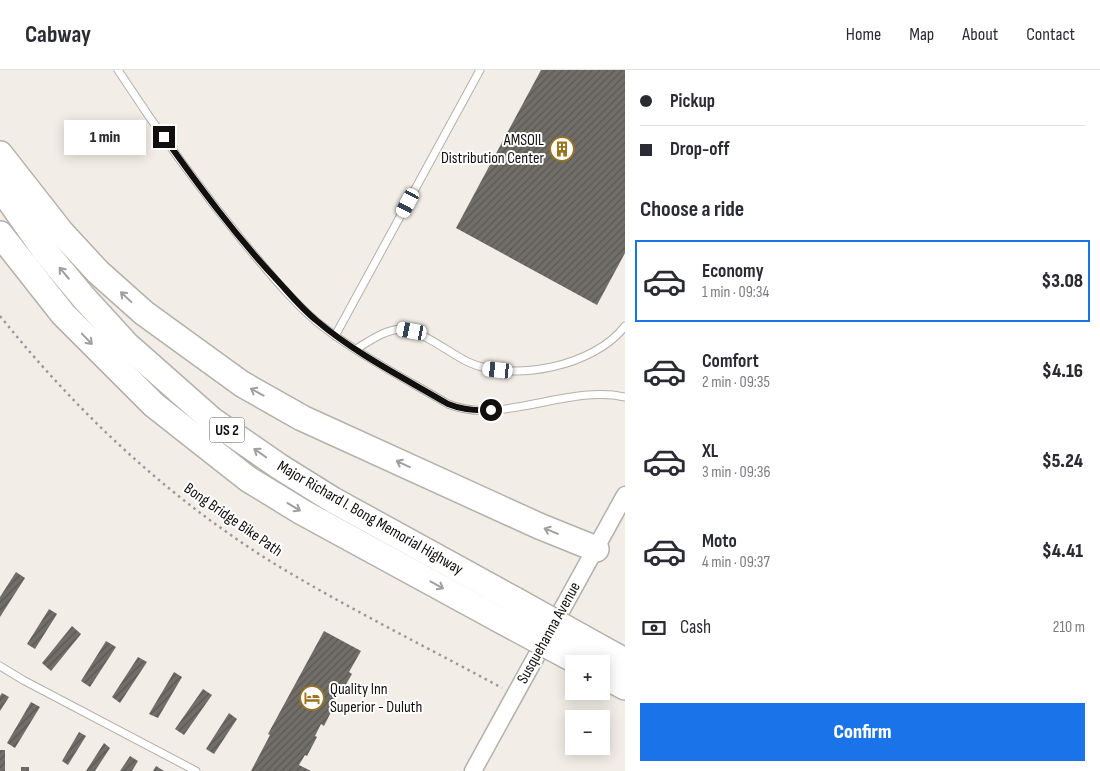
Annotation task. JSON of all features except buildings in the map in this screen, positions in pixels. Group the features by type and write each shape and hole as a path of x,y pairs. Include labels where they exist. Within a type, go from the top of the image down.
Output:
{"highway":[{"path":"0,154 61,232 98,272 144,314 242,384 302,418 539,526 596,549"},
{"name":"Major Richard I. Bong Memorial Highway","path":"0,187 45,250 90,305 126,344 212,420 280,467 508,610 570,655"},
{"name":"Major Richard I. Bong Memorial Highway","path":"0,234 63,314 111,362 154,404 248,479 302,512 508,610 603,649 625,661"},
{"path":"610,679 625,688"}],"street":[{"name":"Susquehanna Avenue","path":"473,771 625,495"}],"lane":[{"path":"118,70 143,109 215,207 261,263 300,306 336,336 356,349 448,404 466,410 491,410 599,393 625,397"},
{"path":"336,336 480,70"},
{"path":"356,349 388,332 402,329 412,331 468,362 485,369 518,371 551,368 586,356 605,346 625,326"},
{"path":"0,666 196,771"}],"path":[{"name":"Bong Bridge Bike Path","path":"0,316 48,374 84,413 140,465 184,501 234,537 289,572 497,686"}],"place":[{"name":"AMSOIL Distribution Center","path":"562,149"},
{"name":"Quality Inn Superior - Duluth","path":"312,698"}],"route":[{"path":"164,137 215,207 261,263 300,306 317,321 356,349 448,404 459,409 472,411 491,410"}]}
